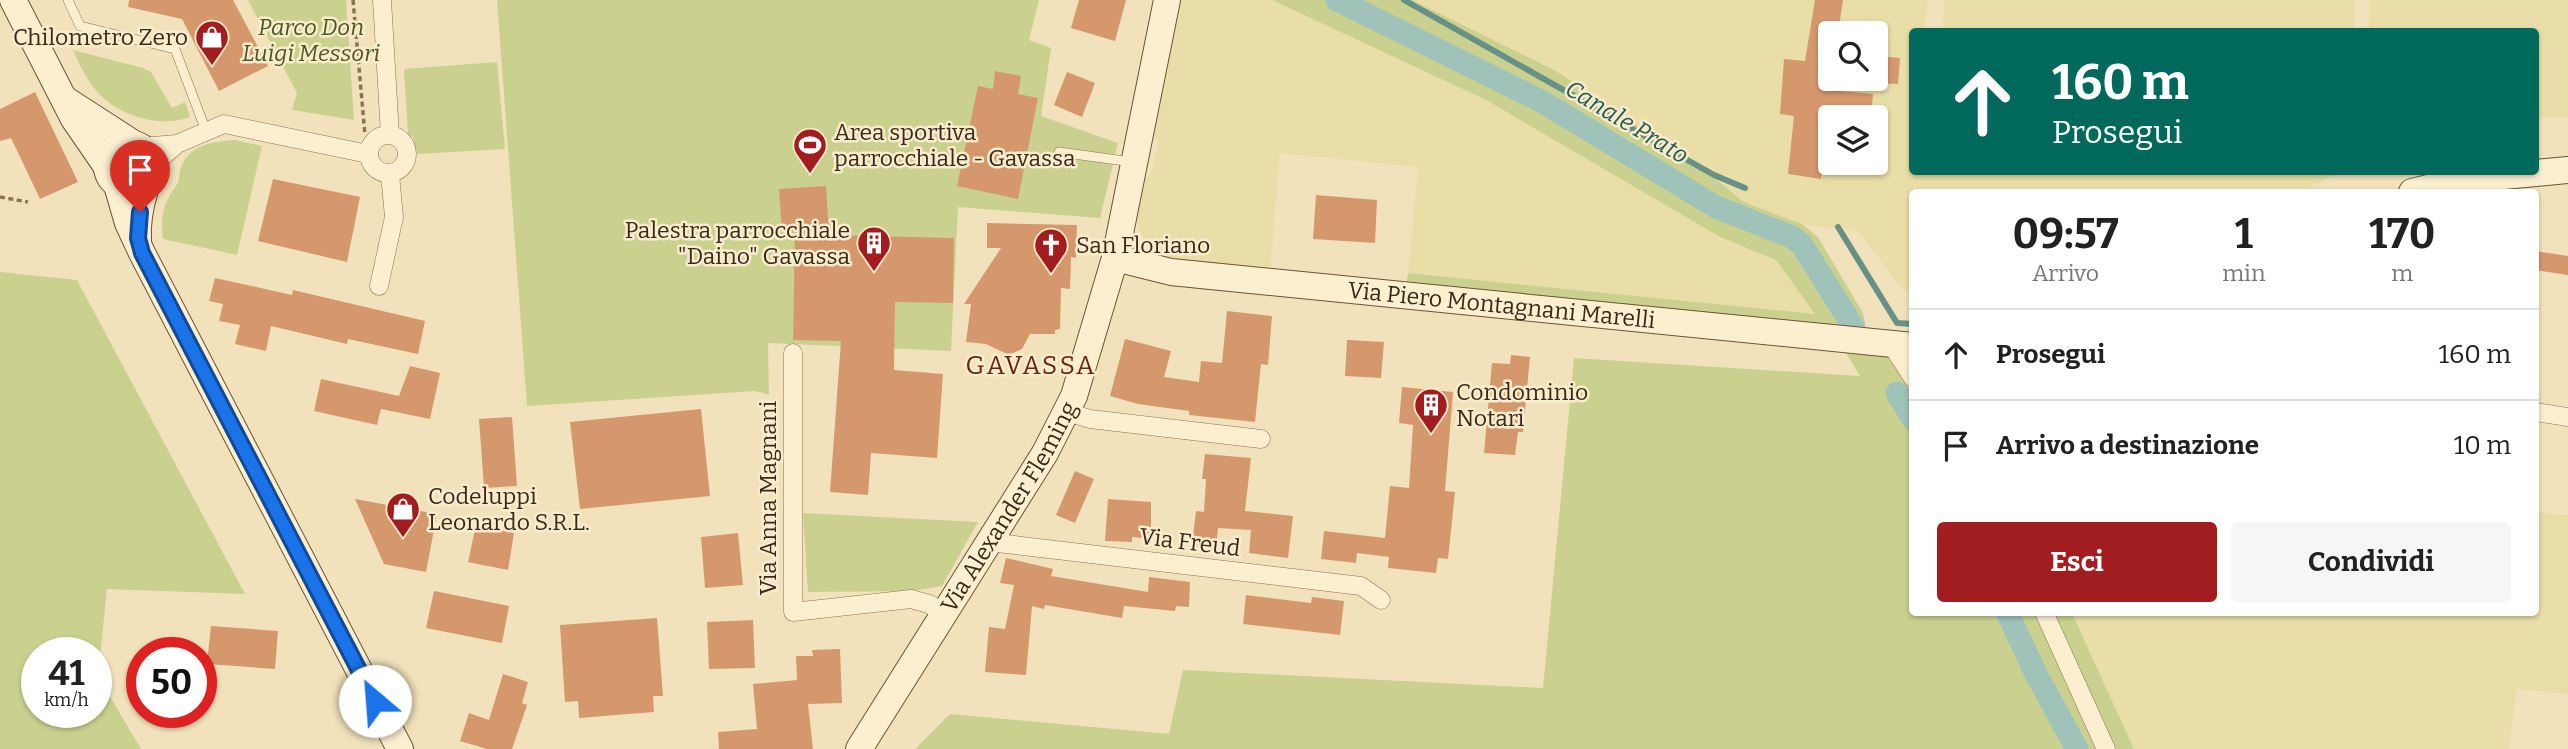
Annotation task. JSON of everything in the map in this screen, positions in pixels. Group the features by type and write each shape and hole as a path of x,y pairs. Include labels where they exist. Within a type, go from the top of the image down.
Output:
{"street":[{"path":"13,0 83,135 112,176 134,189 144,159"},
{"path":"382,0 390,135"},
{"name":"Via Alexander Fleming","path":"859,749 945,614 1067,412 1115,258 1167,0"},
{"path":"62,97 144,159"},
{"path":"368,154 378,137 390,135 402,140 408,151 405,163 390,174 377,171 368,154 224,124 144,159 115,148 110,154 112,176 128,223 142,253 400,749"},
{"path":"142,253 139,219 144,159"},
{"path":"2539,173 2568,170"},
{"path":"379,286 394,217 390,174"},
{"path":"2424,189 2461,180 2514,175"},
{"name":"Via Piero Montagnani Marelli","path":"1115,258 1171,272 1902,345 1909,366"},
{"name":"Via Anna Magnani","path":"793,353 793,612 911,599 929,604 945,614"},
{"path":"1067,412 1090,419 1261,439"},
{"path":"2539,412 2568,417"},
{"name":"Via Freud","path":"989,542 1361,586 1381,600"},
{"path":"2046,616 2106,749"}],"lane":[{"path":"68,0 80,26 175,49 206,131"},
{"path":"1059,152 1134,163"}],"path":[{"path":"353,0 368,154"},
{"path":"0,197 28,202"}],"shaded area":[{"path":"1178,0 1272,0 1486,100 1720,237 1776,260 1815,314 1408,273 1418,167 1280,153 1270,272 1175,261 1159,254 1149,246 1139,230 1136,214 1143,177 1150,177 1159,140 1151,136"},
{"path":"1412,0 1928,0 1925,28 1909,28 1909,175 2332,175 2309,189 1909,189 1909,290 1902,289 1859,232 1802,224 1745,202 1710,174 1556,71"},
{"path":"1945,0 2355,0 2354,28 1942,28"},
{"path":"2370,0 2568,0 2568,118 2539,118 2539,28 2369,28"},
{"path":"2539,512 2568,515 2568,694 2517,689 2509,749 2134,749 2073,616 2539,616"}],"green space":[{"name":"Parco Don Luigi Messori","path":"248,0 346,0 354,120 292,110 297,93"},
{"name":"Area sportiva parrocchiale - Gavassa","path":"497,0 1039,0 1029,40 1051,48 1041,116 1118,143 1100,218 958,207 951,351 768,343 769,395 755,391 527,406"},
{"path":"1272,0 1412,0 1556,71 1710,174 1744,202 1802,224 1818,237 1863,313 1865,323 1861,330 1406,286 1408,273 1815,314 1776,260 1720,237 1486,100"},
{"path":"73,50 151,72 172,108 185,102 190,117 152,120 114,106 91,84"},
{"path":"497,62 505,149 417,154 413,137 408,134 404,69"},
{"path":"235,140 262,146 237,255 163,239 164,211 178,184 181,167 186,158 191,152 205,145"},
{"path":"0,272 77,280 245,594 107,589 102,637 21,637 21,728 112,728 112,700 126,728 129,728 141,749 0,749"},
{"path":"1837,338 1909,361 1909,616 2073,616 2134,749 915,749 950,714 1169,734 1183,670 1543,688 1574,358 1860,376"},
{"path":"803,513 978,522 942,586 912,591 808,592"}],"building":[{"path":"129,0 233,0 268,66 219,91 182,19 128,7"},
{"path":"1079,0 1126,0 1115,41 1071,28"},
{"path":"1815,0 1843,0 1840,21 1818,21 1818,91 1873,94 1872,105 1818,105 1818,175 1821,175 1821,179 1788,174 1794,116 1780,114 1784,59 1805,61"},
{"path":"1888,57 1900,58 1898,84 1888,84"},
{"path":"995,71 1021,76 1018,94 1038,98 1018,199 957,186 978,86 993,89"},
{"path":"1067,72 1095,83 1082,117 1054,105"},
{"path":"35,92 78,182 40,199 11,138 0,141 0,109"},
{"path":"273,179 360,197 347,262 258,241"},
{"path":"826,186 829,235 954,238 953,303 895,302 894,370 943,374 937,458 871,453 868,495 830,492 841,341 793,340 795,231 782,232 779,189"},
{"path":"1316,195 1377,200 1375,243 1313,239"},
{"path":"987,223 1077,225 1076,258 1071,257 1070,289 1061,288 1060,329 1055,330 1055,334 1030,334 1022,349 1009,355 986,344 966,342 971,304 964,304 1001,248 987,248"},
{"path":"2539,251 2568,256 2568,275 2539,270"},
{"path":"215,278 292,295 293,290 425,321 418,354 348,339 347,344 271,326 266,351 235,344 240,325 219,321 223,304 209,301"},
{"path":"1227,311 1272,316 1268,365 1261,364 1255,422 1189,415 1189,411 1138,404 1110,396 1125,339 1171,351 1164,377 1199,382 1201,361 1222,363"},
{"path":"1347,340 1384,342 1381,378 1345,376"},
{"path":"1511,355 1530,357 1523,432 1518,432 1515,455 1484,453 1492,363 1510,364"},
{"path":"410,366 440,373 430,419 381,409 377,425 314,411 321,379 399,396"},
{"path":"1402,387 1453,392 1445,491 1455,492 1448,559 1438,558 1436,573 1388,568 1389,557 1357,553 1356,563 1321,559 1324,531 1385,538 1390,486 1409,488 1413,425 1399,423"},
{"path":"701,409 710,496 580,509 570,422"},
{"path":"512,417 517,486 484,488 479,419"},
{"path":"1205,454 1251,458 1245,511 1293,516 1288,558 1249,553 1251,530 1218,528 1216,548 1192,545 1196,511 1204,512 1206,479 1202,479"},
{"path":"1075,471 1094,479 1075,523 1056,515"},
{"name":"Codeluppi Leonardo S.R.L.","path":"355,499 437,514 426,572 384,564"},
{"path":"1108,499 1151,502 1151,539 1132,537 1132,542 1105,541"},
{"path":"476,525 514,533 508,570 468,562"},
{"path":"738,533 743,585 705,588 701,537"},
{"path":"1006,558 1053,569 1051,576 1148,592 1149,577 1190,582 1189,607 1176,606 1175,611 1124,606 1122,618 1045,605 1044,609 1032,606 1026,675 985,672 989,627 1005,629 1014,585 1000,583"},
{"path":"434,591 509,606 502,643 426,628"},
{"path":"1246,595 1311,603 1312,597 1344,601 1340,635 1243,624"},
{"path":"657,618 663,696 653,696 654,712 579,718 578,701 565,702 560,625"},
{"path":"753,620 755,668 709,669 707,622"},
{"path":"211,626 278,631 275,669 217,665 217,637 210,637"},
{"path":"840,649 842,703 808,704 813,749 719,749 718,732 757,729 753,684 797,680 796,656 813,656 812,650"},
{"path":"503,674 528,682 522,703 527,705 512,749 487,749 460,741 469,713 489,720"}],"waterway":[{"name":"Canale Prato","path":"1337,0 1541,101 1716,207 1792,237 1802,245 1854,328"},
{"path":"1404,0 1714,175 1745,188"},
{"path":"1838,227 1897,323 1909,324"},
{"name":"Canale Prato","path":"1897,393 1909,412"},
{"name":"Canale Prato","path":"2009,616 2037,676 2077,749"}],"place":[{"name":"Chilometro Zero","path":"212,67"},
{"name":"Area sportiva parrocchiale - Gavassa","path":"810,175"},
{"name":"Palestra parrocchiale \"Daino\" Gavassa","path":"874,273"},
{"name":"San Floriano","path":"1051,275"},
{"name":"Condominio Notari","path":"1431,435"},
{"name":"Codeluppi Leonardo S.R.L.","path":"403,539"}],"district":[{"name":"GAVASSA","path":"1031,365"}],"route":[{"path":"140,212 138,238 142,253 375,701"}]}
